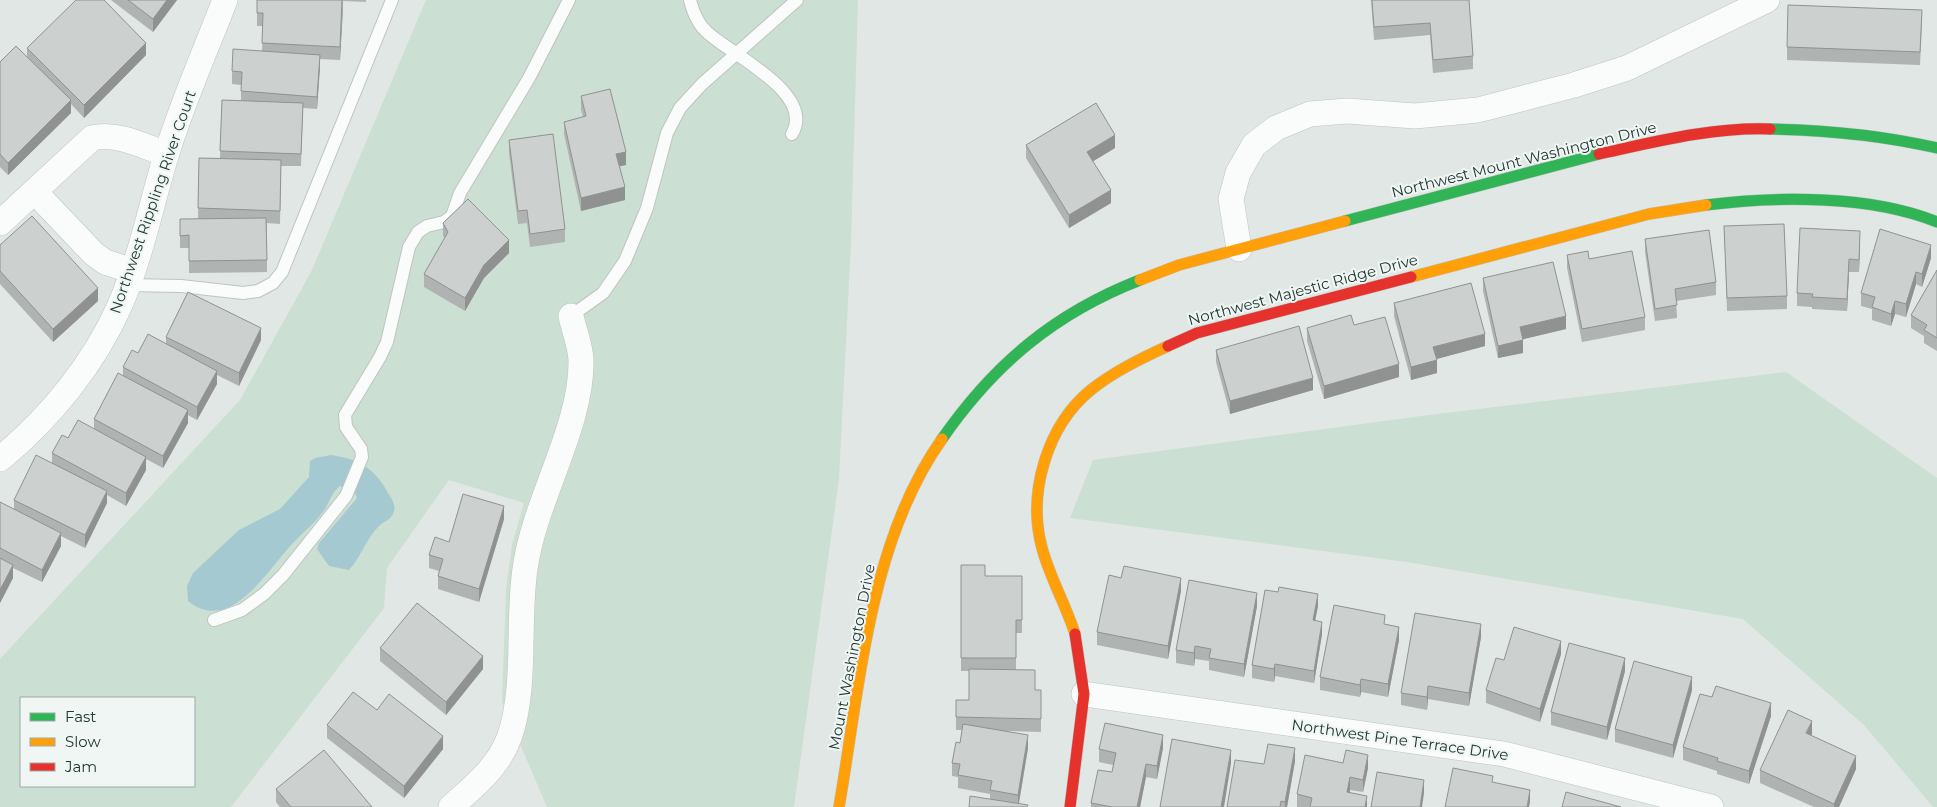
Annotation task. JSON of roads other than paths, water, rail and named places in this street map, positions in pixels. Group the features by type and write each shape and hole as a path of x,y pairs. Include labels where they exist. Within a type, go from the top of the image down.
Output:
{"main road":[{"name":"Northwest Mount Washington Drive","path":"1126,284 1179,265 1587,157 1663,140 1747,128 1826,130 1895,138 1937,148"},
{"name":"Northwest Majestic Ridge Drive","path":"1070,807 1084,694 1078,646 1066,607 1042,548 1038,523 1037,487 1047,456 1072,408 1091,390 1152,354 1198,332 1649,214 1709,203 1776,198 1853,203 1925,217 1937,222"},
{"name":"Mount Washington Drive","path":"839,807 873,611 890,544 927,458 984,384 1025,345 1068,314 1126,284"}],"street":[{"name":"Northwest Rippling River Court","path":"0,459 49,413 78,377 104,338 130,278 166,154 225,0"},
{"path":"1239,249 1231,199 1238,173 1254,145 1276,128 1310,114 1347,111 1415,116 1478,110 1574,85 1627,68 1767,0"},
{"path":"0,223 92,138 104,136 118,138 166,154"},
{"path":"35,192 94,254 130,278"},
{"path":"450,807 484,777 500,758 509,737 518,694 520,608 525,567 534,528 576,406 581,360 571,316"},
{"name":"Northwest Pine Terrace Drive","path":"1084,694 1504,754 1712,807"}],"lane":[{"path":"130,278 243,294 258,291 273,283 282,272 392,0"},
{"path":"214,620 242,610 264,594 283,575 346,496 362,457 361,449 346,426 345,415 380,357 386,342 409,247 418,232 428,226 444,222 452,216 460,193 529,78 570,0"},
{"path":"690,0 693,13 707,33 762,72 790,98 796,112 797,125 792,134"},
{"path":"571,316 602,292 625,261 647,208 667,134 680,108 702,84 798,0"}],"water":[{"path":"331,455 349,459 365,466 383,484 394,506 392,516 374,531 349,570 329,566 317,549 319,543 357,498 355,493 340,486 319,517 286,550 263,579 235,604 220,610 204,610 188,601 187,586 193,573 239,530 280,509 309,477 310,461 315,458"}]}
